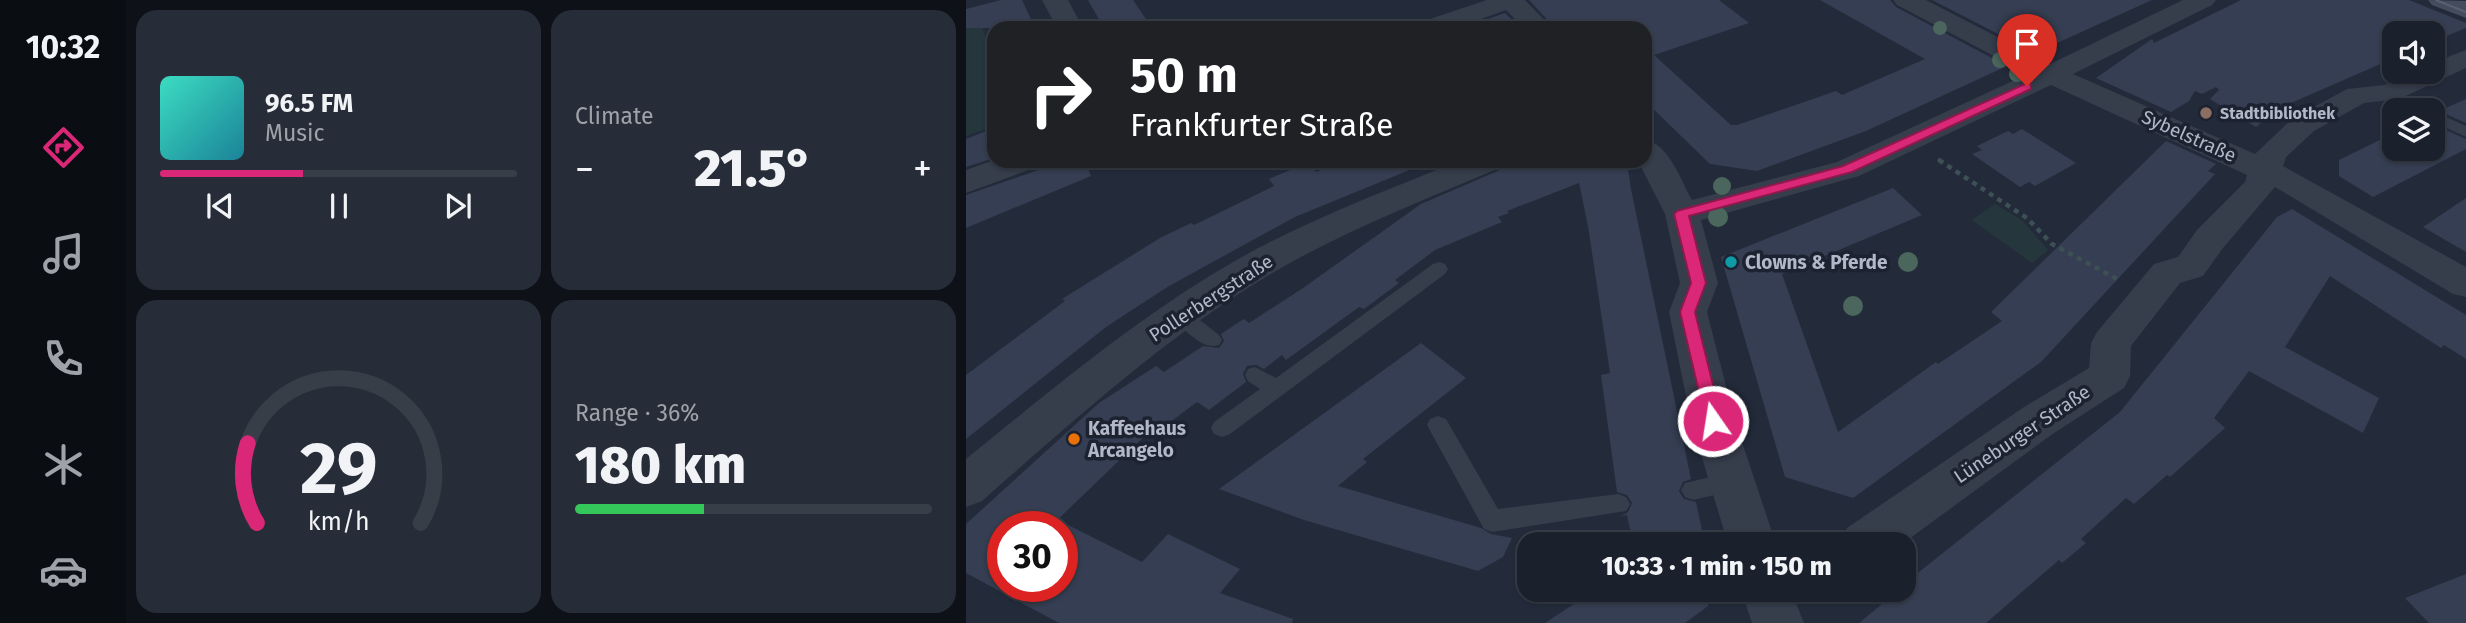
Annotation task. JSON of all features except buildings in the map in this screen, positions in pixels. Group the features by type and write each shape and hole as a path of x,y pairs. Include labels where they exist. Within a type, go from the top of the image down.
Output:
{"main road":[{"path":"2441,0 2466,10"}],"street":[{"path":"1055,0 1066,21"},
{"path":"1451,21 1508,0 1531,21"},
{"name":"Sybelstraße","path":"1906,0 2051,75 2291,182 2466,284"},
{"path":"1682,214 1848,169 2051,75 2186,3"},
{"name":"Lüneburger Straße","path":"1881,532 2039,420 2109,376 2111,343 2167,273 2190,267 2210,239 2260,185 2271,154 2303,125 2357,95 2389,93 2466,58"},
{"path":"1652,158 1682,214 1699,283 1688,312 1713,421 1748,532"},
{"path":"966,182 1004,168"},
{"name":"Pollerbergstraße","path":"966,487 1127,355 1252,268 1321,232 1472,168"}],"lane":[{"path":"2389,93 2399,98"},
{"path":"2445,122 2466,132"},
{"path":"1222,428 1439,269"},
{"path":"1180,316 1212,340"},
{"path":"1255,374 1276,389"},
{"path":"1438,425 1492,521 1618,504"},
{"path":"1693,490 1732,482"}],"path":[{"path":"1911,141 2027,218 2052,244 2150,296"}],"shaded area":[{"path":"980,23 987,39 987,128 966,136 966,27"},
{"path":"1995,204 2023,221 2048,250 2032,263 1972,220"}],"tram line":[{"path":"2436,0 2466,12"}],"place":[{"name":"Stadtbibliothek","path":"2206,113"},
{"name":"Clowns & Pferde","path":"1731,262"},
{"name":"Kaffeehaus Arcangelo","path":"1074,439"}],"route":[{"path":"1713,421 1688,312 1699,283 1682,214 1848,169 2027,86"}]}
